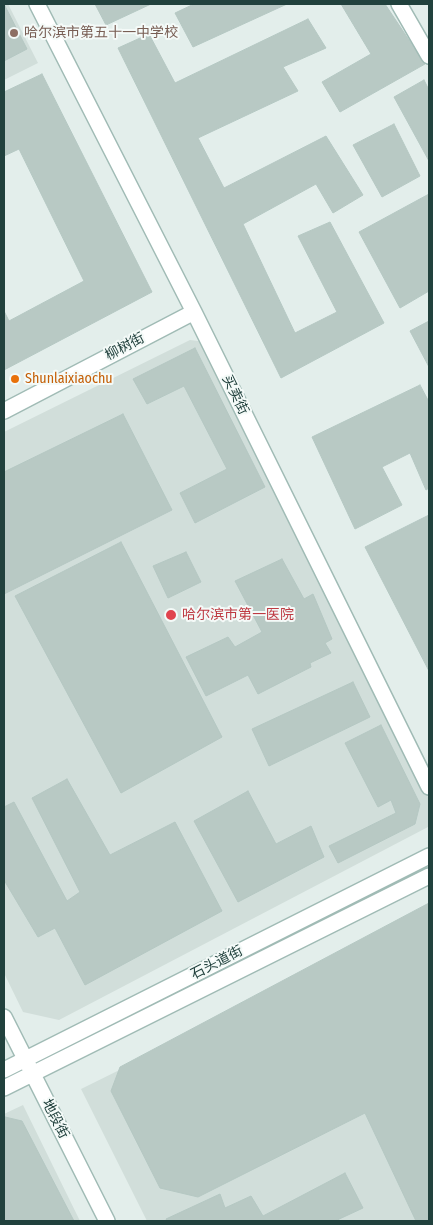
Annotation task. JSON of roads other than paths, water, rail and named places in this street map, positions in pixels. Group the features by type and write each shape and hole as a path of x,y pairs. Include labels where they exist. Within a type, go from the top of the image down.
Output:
{"main road":[{"name":"买卖街","path":"37,4 194,312 429,787"},
{"path":"399,4 429,56"},
{"name":"柳树街","path":"4,410 194,312"},
{"name":"石头道街","path":"4,1070 429,856"},
{"name":"石头道街","path":"4,1088 429,876"},
{"name":"地段街","path":"4,1017 107,1221"}],"place":[{"name":"哈尔滨市第五十一中学校","path":"14,33"},
{"name":"Shunlaixiaochu","path":"15,379"},
{"name":"哈尔滨市第一医院","path":"171,615"}]}
